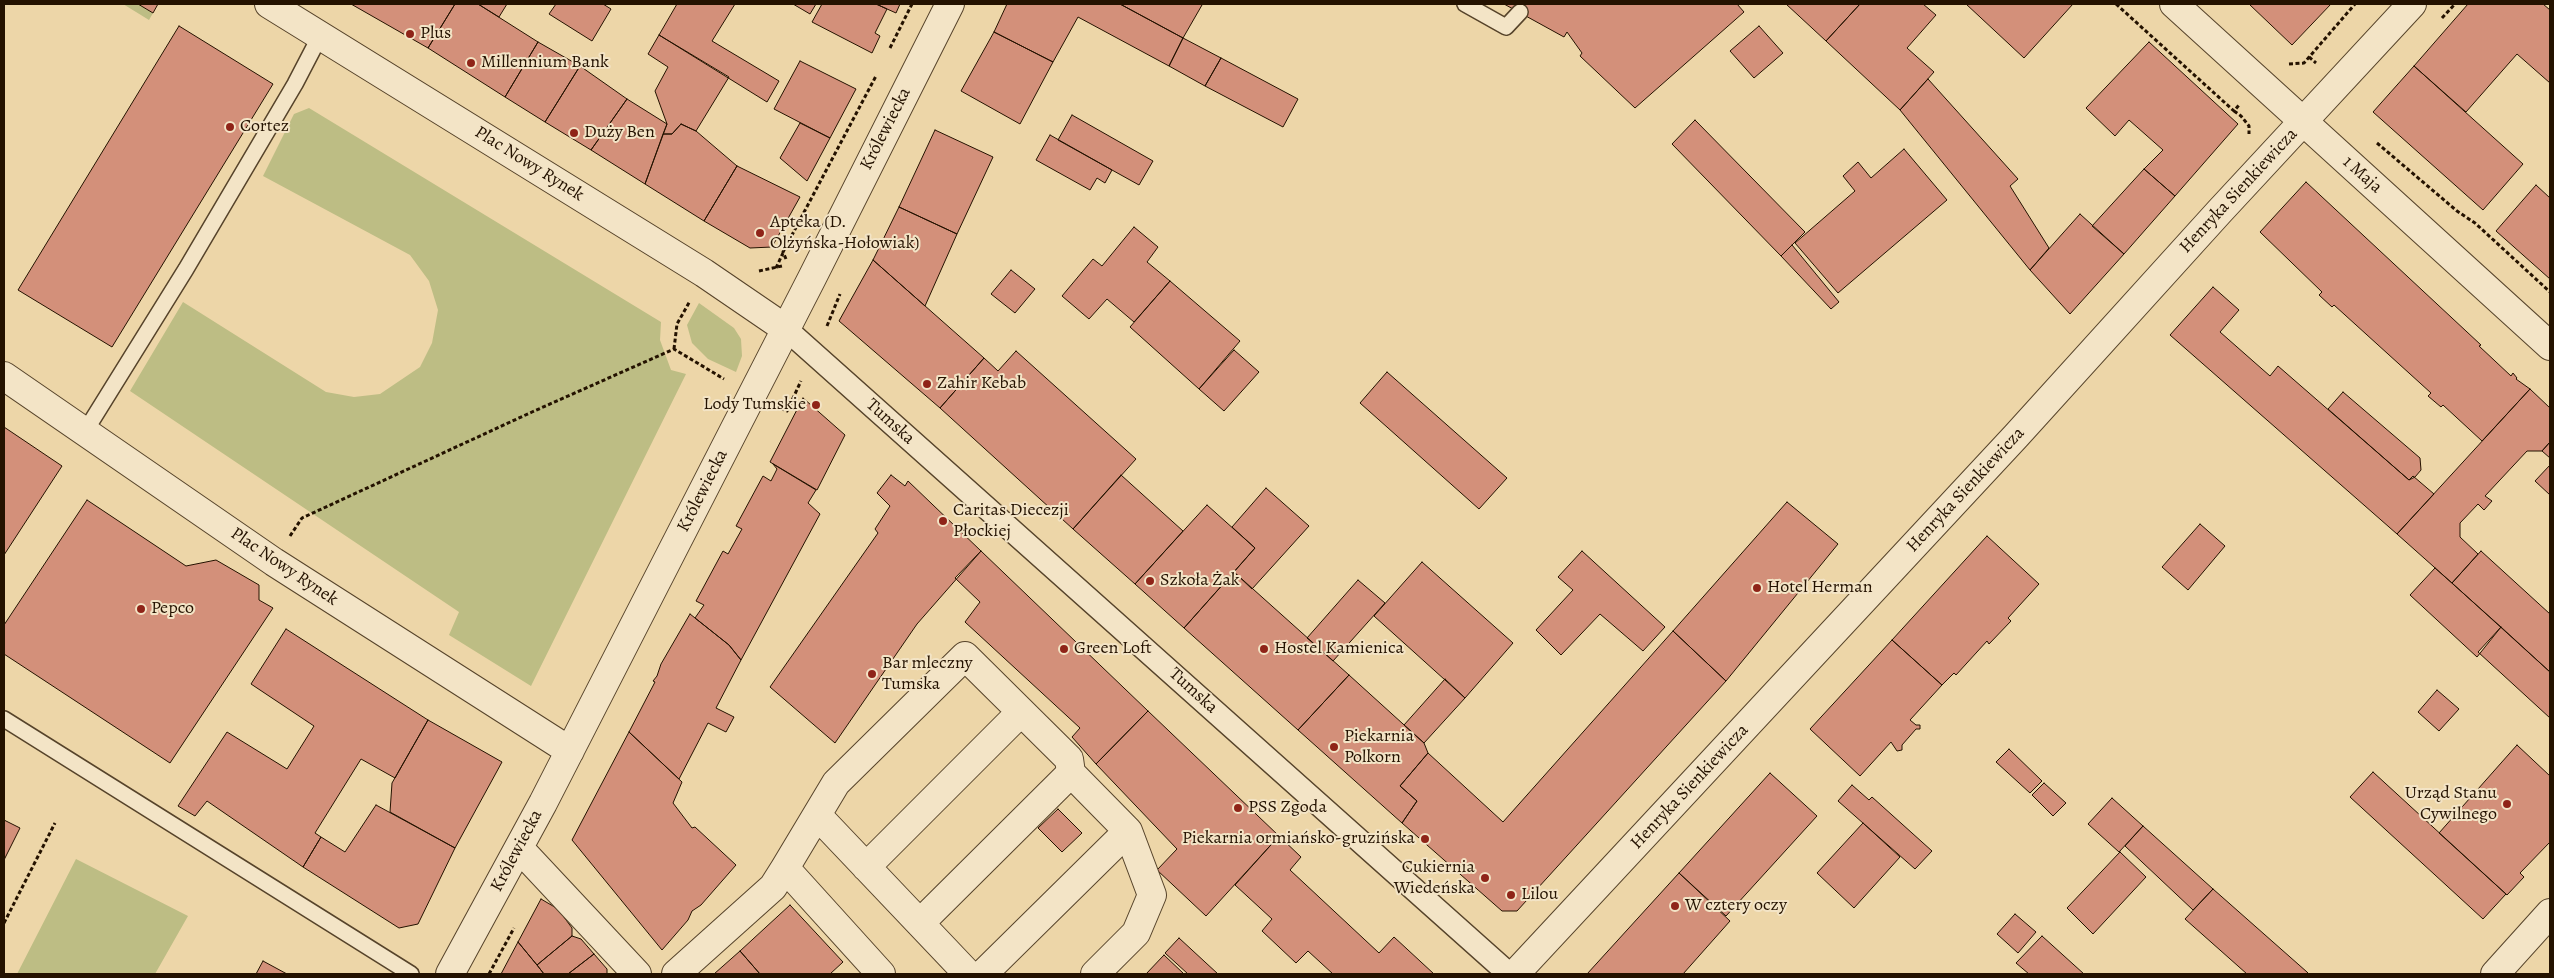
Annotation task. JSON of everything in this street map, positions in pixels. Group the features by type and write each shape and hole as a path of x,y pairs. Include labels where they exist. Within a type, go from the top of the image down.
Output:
{"street":[{"name":"Plac Nowy Rynek","path":"269,4 321,34 704,273 786,329"},
{"name":"Królewiecka","path":"450,974 570,752 950,4"},
{"name":"1 Maja","path":"2174,4 2550,346"},
{"name":"Henryka Sienkiewicza","path":"1515,974 2016,436 2219,212 2412,4"},
{"name":"Tumska","path":"786,329 1509,974"},
{"name":"Plac Nowy Rynek","path":"4,376 86,430 274,562 570,752"},
{"path":"676,974 774,887 836,783 965,656 1068,759 1071,773 1128,831 1152,895 1136,933 1095,974"},
{"path":"866,867 1021,712"},
{"path":"920,923 1071,773"},
{"path":"817,815 968,974"},
{"path":"984,974 1128,831"},
{"path":"519,848 637,974"},
{"path":"785,868 881,974"},
{"path":"2495,974 2550,913"}],"lane":[{"path":"1464,4 1506,27 1520,12"},
{"path":"86,430 186,269 295,84 321,34"},
{"path":"4,720 411,974"}],"path":[{"path":"886,54 912,4"},
{"path":"2287,64 2304,63 2356,4"},
{"path":"776,268 878,71"},
{"path":"2371,140 2379,144 2475,223 2550,292"},
{"path":"752,266 760,272 788,264 783,252"},
{"path":"674,349 677,324 704,273"},
{"path":"674,349 704,368 787,411 842,295 812,278"},
{"path":"274,562 302,518 674,349"},
{"path":"4,923 55,823"}],"green space":[{"path":"123,4 138,4 153,13 149,20"},
{"path":"309,108 661,322 660,340 671,370 686,374 531,686 449,635 459,612 130,391 183,302 326,392 354,397 380,394 420,367 432,343 438,310 429,281 410,255 263,176 294,114"},
{"path":"699,303 734,328 741,339 742,356 736,372 708,359 692,343 687,325"},
{"path":"76,859 188,916 155,974 17,974"}],"building":[{"path":"138,4 158,4 153,13"},
{"path":"351,4 455,4 428,48"},
{"path":"455,4 478,4 538,42 505,97 428,48"},
{"path":"478,4 507,4 499,17"},
{"path":"556,4 603,4 611,9 592,41 549,14"},
{"path":"677,4 735,4 712,41 779,81 767,102 659,35"},
{"path":"793,4 816,4 810,14"},
{"path":"822,4 876,4 887,9 875,33 880,36 872,53 812,22"},
{"path":"876,4 900,4 896,13"},
{"path":"1007,4 1120,4 1183,38 1169,66 1078,17 1053,62 994,32"},
{"path":"1120,4 1199,4 1202,5 1183,38"},
{"path":"1504,4 1737,4 1744,12 1635,108 1580,56 1582,53 1567,32 1564,37"},
{"path":"1786,4 1860,4 1826,41"},
{"path":"1860,4 1923,4 1936,15 1907,48 1934,72 1900,110 1826,41"},
{"path":"1966,4 2073,4 2024,58"},
{"path":"2249,4 2331,4 2292,45"},
{"path":"2468,4 2543,4 2550,10 2550,83 2517,54 2466,112 2414,66"},
{"path":"179,26 273,84 112,347 18,290"},
{"path":"1759,26 1783,53 1754,78 1730,51"},
{"path":"994,32 1053,62 1020,124 961,91"},
{"path":"659,35 729,77 696,131 681,124 672,134 663,134 667,124 655,91 668,67 648,54"},
{"path":"1183,38 1221,58 1205,86 1169,66"},
{"path":"538,42 580,66 545,122 505,97"},
{"path":"2149,42 2238,124 2175,196 2144,169 2163,150 2129,120 2115,136 2086,108"},
{"path":"1221,58 1298,99 1283,127 1205,86"},
{"path":"800,61 856,89 830,138 774,109"},
{"path":"580,66 627,99 591,150 545,122"},
{"path":"2414,66 2523,164 2483,210 2373,112"},
{"path":"1928,79 2018,179 2010,186 2049,248 2030,270 1900,110"},
{"path":"627,99 667,124 645,184 591,150"},
{"path":"1072,115 1153,161 1139,185 1058,140"},
{"path":"1695,120 1805,232 1781,256 1672,144"},
{"path":"800,123 830,138 807,181 780,158"},
{"path":"681,124 696,131 737,166 704,221 645,184 663,134 672,134"},
{"path":"935,130 993,157 957,234 899,207"},
{"path":"1050,135 1112,170 1105,183 1097,178 1090,190 1036,160"},
{"path":"1904,149 1947,200 1838,293 1795,243 1855,191 1843,176 1858,162 1871,178"},
{"path":"737,166 800,197 772,247 750,248 704,221"},
{"path":"2144,169 2175,196 2124,254 2092,226"},
{"path":"2306,182 2481,345 2479,346 2511,376 2513,373 2516,379 2530,389 2482,441 2443,405 2441,407 2428,396 2431,393 2334,305 2332,307 2319,295 2322,292 2260,232"},
{"path":"2536,185 2550,198 2550,279 2496,231"},
{"path":"899,207 957,234 925,306 873,260"},
{"path":"2080,214 2124,254 2070,314 2030,270"},
{"path":"1134,227 1158,247 1147,262 1170,281 1134,322 1107,299 1089,319 1062,296 1093,259 1102,266"},
{"path":"1792,245 1839,302 1831,309 1781,256"},
{"path":"873,260 984,358 940,408 839,321"},
{"path":"1011,270 1035,289 1015,313 991,294"},
{"path":"1170,281 1240,341 1199,389 1130,327"},
{"path":"2213,287 2239,310 2220,332 2270,376 2278,366 2409,480 2413,476 2434,494 2397,534 2170,335"},
{"path":"1234,350 1259,372 1224,411 1199,389"},
{"path":"1016,351 1136,459 1073,529 940,408 984,358 998,371"},
{"path":"1387,372 1507,478 1479,509 1360,403"},
{"path":"2530,389 2550,408 2550,442 2542,451 2527,451 2485,496 2492,501 2484,510 2478,504 2460,523 2460,537 2478,554 2452,583 2397,534"},
{"path":"2343,392 2420,458 2421,470 2415,477 2409,480 2328,409"},
{"path":"803,398 845,435 817,490 770,462"},
{"path":"4,427 62,466 4,555"},
{"path":"2550,442 2550,458 2542,451"},
{"path":"773,464 816,490 808,503 820,514 741,660 729,645 695,618 704,605 696,601 723,551 728,554 742,529 736,526 763,476 771,481 777,469"},
{"path":"2550,465 2550,495 2535,481"},
{"path":"891,475 905,486 908,481 981,551 917,624 835,743 770,687 878,533 875,529 890,506 877,493"},
{"path":"1121,475 1183,531 1135,584 1073,529"},
{"path":"1266,488 1309,526 1252,589 1234,572 1255,548 1232,527"},
{"path":"87,500 186,566 216,560 259,585 259,600 273,608 170,763 4,654 4,625"},
{"name":"Hotel Herman","path":"1787,502 1838,544 1726,681 1673,631"},
{"path":"1207,505 1255,548 1184,628 1135,584"},
{"path":"2200,524 2225,546 2188,590 2162,567"},
{"path":"1987,536 2039,584 2008,618 2011,621 1989,644 1987,641 1956,675 1954,673 1942,685 1892,640"},
{"path":"981,551 1148,711 1096,764 1072,737 1080,728 965,622 980,602 955,578"},
{"path":"1582,551 1665,627 1643,651 1600,614 1561,655 1536,630 1573,590 1558,577"},
{"path":"2481,551 2550,614 2550,672 2452,583"},
{"path":"1422,562 1513,643 1465,698 1374,616"},
{"path":"2435,568 2501,627 2477,657 2410,595"},
{"name":"Hostel Kamienica","path":"1234,572 1349,675 1298,730 1184,628"},
{"path":"1358,580 1385,603 1333,661 1307,638"},
{"path":"690,614 729,645 741,660 716,708 734,717 726,732 708,723 679,779 629,732 655,682 653,681 661,664"},
{"path":"2501,627 2550,672 2550,718 2478,652"},
{"path":"286,629 428,720 395,778 361,759 315,833 321,837 303,867 207,801 195,816 178,806 227,732 287,769 314,726 251,684"},
{"path":"1673,631 1726,681 1517,911 1502,911 1402,823 1417,801 1400,786 1428,753 1503,822"},
{"path":"1892,640 1942,685 1910,720 1916,725 1920,725 1920,729 1916,729 1902,745 1902,750 1897,751 1891,742 1860,776 1810,729"},
{"path":"1349,675 1424,743 1428,753 1400,786 1417,801 1402,823 1298,730"},
{"path":"1445,679 1465,698 1424,743 1404,725"},
{"path":"2437,690 2459,709 2439,731 2418,712"},
{"path":"1148,711 1279,836 1206,916 1157,870 1177,849 1096,764"},
{"path":"428,720 502,762 455,848 390,812 392,783"},
{"path":"629,732 682,782 673,803 692,828 695,827 736,865 701,905 692,911 688,920 662,950 572,840"},
{"name":"Urząd Stanu Cywilnego","path":"2517,745 2550,776 2550,842 2520,873 2524,877 2507,895 2439,833"},
{"path":"2009,749 2042,781 2030,793 1996,762"},
{"path":"2373,772 2506,894 2483,919 2350,797"},
{"path":"1770,773 1817,816 1726,916 1679,873"},
{"path":"2044,783 2066,803 2053,816 2032,795"},
{"path":"1852,785 1869,800 1872,797 1932,851 1915,869 1838,801"},
{"path":"2112,798 2143,826 2119,852 2088,824"},
{"path":"376,805 455,848 418,924 399,928 303,867 321,837 345,852"},
{"path":"1058,809 1082,833 1062,852 1038,828"},
{"path":"4,820 20,828 4,860"},
{"path":"1863,823 1900,857 1854,908 1817,873"},
{"path":"2143,826 2213,889 2193,910 2125,846"},
{"path":"1279,836 1301,857 1290,870 1379,953 1394,937 1434,974 1333,974 1308,951 1296,963 1262,931 1272,919 1235,885"},
{"path":"2120,852 2146,877 2093,934 2067,908"},
{"path":"1679,873 1730,921 1683,974 1587,974"},
{"path":"2213,889 2309,974 2247,974 2185,919"},
{"path":"541,899 558,909 572,928 572,936 537,965 518,942"},
{"path":"790,905 843,962 830,974 760,974 740,951"},
{"path":"2015,914 2036,932 2018,953 1997,934"},
{"path":"572,936 581,939 594,954 568,974 544,974 537,965"},
{"path":"2042,936 2084,974 2029,974 2016,963"},
{"path":"1179,938 1218,974 1188,974 1165,953"},
{"path":"518,942 537,965 544,974 501,974"},
{"path":"740,951 760,974 714,974"},
{"path":"594,954 607,969 607,974 568,974"},
{"path":"1164,955 1184,974 1146,974"},
{"path":"263,961 287,974 256,974"}],"place":[{"name":"Plus","path":"410,34"},
{"name":"Millennium Bank","path":"471,63"},
{"name":"Cortez","path":"230,127"},
{"name":"Duży Ben","path":"574,133"},
{"name":"Apteka (D. Olżyńska-Hołowiak)","path":"760,233"},
{"name":"Zahir Kebab","path":"927,384"},
{"name":"Lody Tumskie","path":"816,405"},
{"name":"Caritas Diecezji Płockiej","path":"943,521"},
{"name":"Szkoła Żak","path":"1150,581"},
{"name":"Hotel Herman","path":"1757,588"},
{"name":"Pepco","path":"141,609"},
{"name":"Green Loft","path":"1064,649"},
{"name":"Hostel Kamienica","path":"1264,649"},
{"name":"Bar mleczny Tumska","path":"872,674"},
{"name":"Piekarnia Polkorn","path":"1334,747"},
{"name":"Urząd Stanu Cywilnego","path":"2507,804"},
{"name":"PSS Zgoda","path":"1238,808"},
{"name":"Piekarnia ormiańsko-gruzińska","path":"1425,839"},
{"name":"Cukiernia Wiedeńska","path":"1485,878"},
{"name":"Lilou","path":"1511,895"},
{"name":"W cztery oczy","path":"1675,906"}]}
